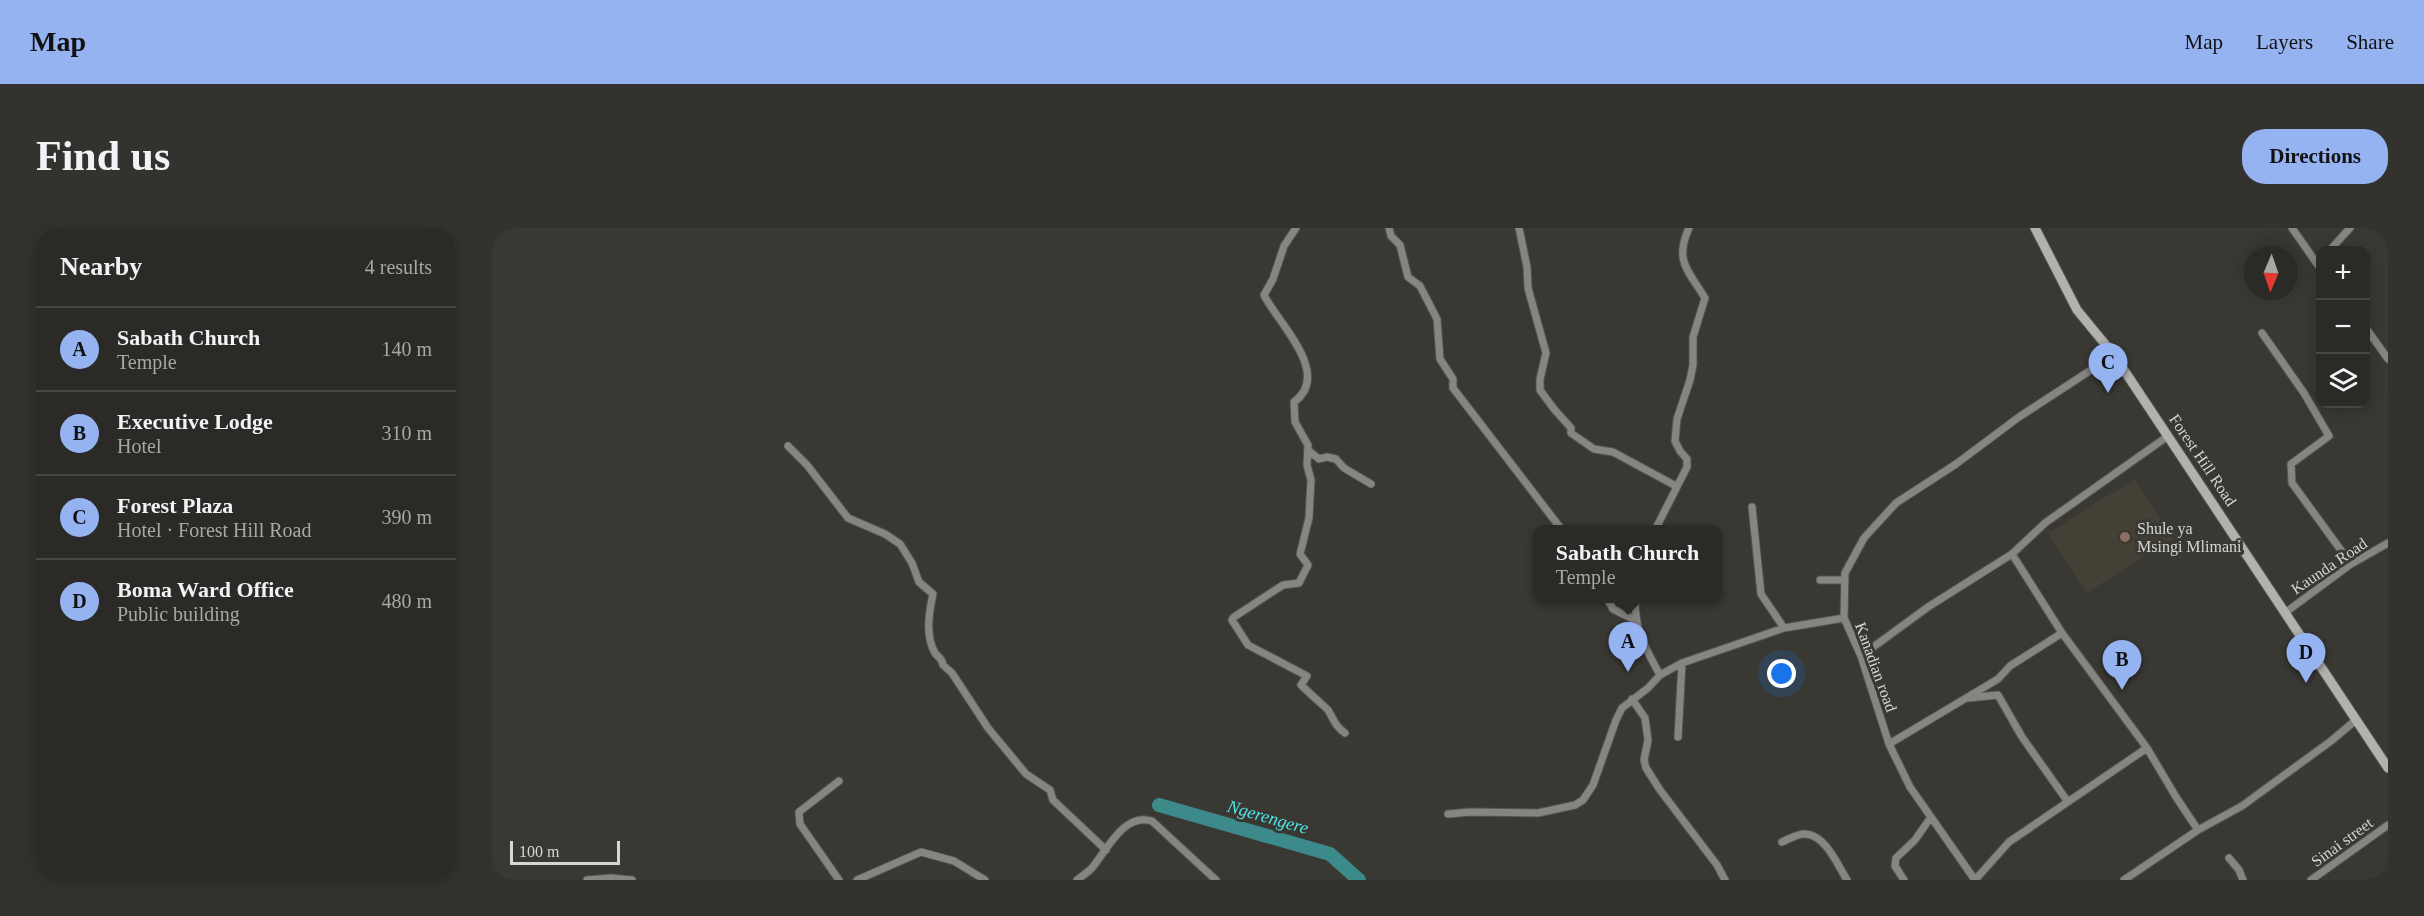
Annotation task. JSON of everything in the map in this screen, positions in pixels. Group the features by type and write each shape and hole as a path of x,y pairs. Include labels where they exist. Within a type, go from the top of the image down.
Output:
{"street":[{"path":"1296,228 1284,246 1273,279 1264,295 1303,354 1309,370 1300,398 1294,402 1295,422 1309,451 1307,465 1311,485 1309,518 1300,554 1308,565 1299,583 1283,585 1232,620 1248,645 1307,676 1301,685 1318,704 1328,709 1334,723 1345,733"},
{"path":"1389,228 1391,236 1400,245 1408,277 1420,286 1437,319 1440,359 1453,379 1453,388 1558,525"},
{"path":"1519,228 1527,267 1528,288 1538,331 1546,353 1540,390 1577,438 1594,448 1613,452 1676,486"},
{"path":"1657,525 1676,486 1684,475 1687,459 1675,441 1677,418 1690,380 1693,365 1693,338 1705,298 1685,264 1681,251 1689,228"},
{"name":"Forest Hill Road","path":"2036,228 2077,310 2114,355 2388,768"},
{"path":"2292,228 2316,260"},
{"path":"2334,246 2350,228"},
{"path":"2262,333 2304,393 2329,436 2291,464 2292,483 2351,564"},
{"path":"2370,334 2388,359"},
{"name":"Kanadian road","path":"1976,880 1910,787 1889,744 1861,656 1844,618 1845,580 1848,567 1864,538 1896,503 1956,465 2019,417 2114,355"},
{"path":"1861,656 1928,607 2012,554 2045,523 2168,436"},
{"path":"788,446 807,465 848,518 885,534 906,552 919,582 933,594 928,617 935,652 943,665 952,673 988,728 1026,774 1050,790 1053,800 1106,850"},
{"path":"1309,451 1319,459 1327,457 1336,459 1344,468 1371,484"},
{"path":"1752,507 1761,594 1784,628"},
{"name":"Kaunda Road","path":"2286,612 2351,564 2388,543"},
{"path":"2012,554 2062,633 2147,748 2198,830"},
{"path":"1820,580 1845,580"},
{"path":"1609,603 1613,609 1635,620"},
{"path":"1635,603 1635,620 1639,636 1660,675"},
{"path":"1448,814 1538,813 1568,808 1579,803 1586,796 1596,778 1622,708 1648,688 1660,675 1683,663 1784,628 1844,618"},
{"path":"1889,744 1998,679 2010,666 2062,633"},
{"path":"1678,737 1683,663"},
{"path":"1998,679 1998,695 2022,737 2068,802"},
{"path":"1966,698 1998,695"},
{"path":"1632,699 1645,718 1648,740 1644,760 1646,768 1717,865 1725,880"},
{"path":"2124,880 2198,830 2242,806 2356,720"},
{"path":"1976,880 2009,842 2147,748"},
{"path":"839,781 799,812 798,817 800,824 839,880"},
{"path":"1904,880 1894,862 1916,840 1931,817"},
{"path":"1077,880 1090,869 1127,825 1140,820 1149,820 1216,880"},
{"name":"Sinai street","path":"2312,880 2388,825"},
{"path":"1782,842 1803,834 1816,836 1847,880"},
{"path":"857,880 921,852 954,861 985,880"},
{"path":"2229,858 2239,870 2243,880"},
{"path":"586,880 612,878 632,880"}],"shaded area":[{"path":"2135,479 2173,539 2086,593 2048,533"}],"waterway":[{"name":"Ngerengere","path":"1159,805 1330,854 1359,880"}],"place":[{"name":"Forest Plaza","path":"2108,393"},
{"name":"Shule ya Msingi Mlimani","path":"2125,537"},
{"name":"Sabath Church","path":"1628,672"},
{"name":"Boma Ward Office","path":"2306,683"},
{"name":"Executive Lodge","path":"2122,690"}]}
